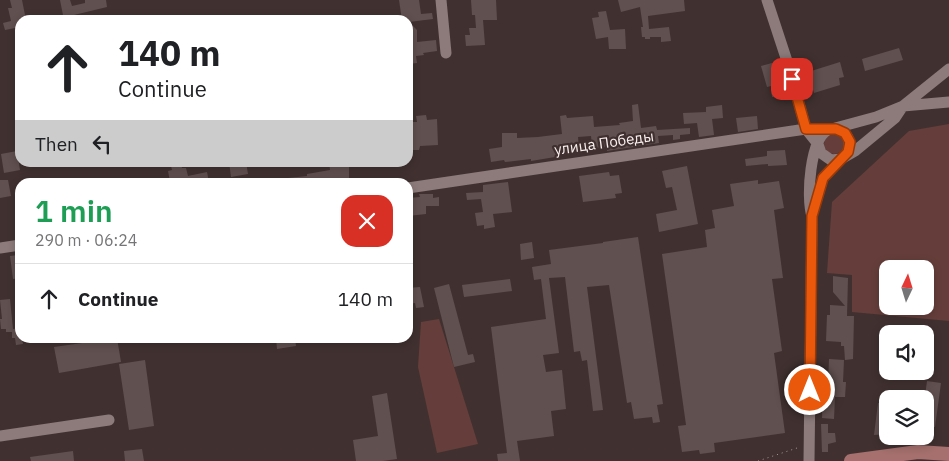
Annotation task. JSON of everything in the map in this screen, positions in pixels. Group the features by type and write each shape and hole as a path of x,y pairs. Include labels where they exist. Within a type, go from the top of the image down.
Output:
{"main road":[{"path":"851,461 918,452 949,454"}],"street":[{"path":"441,0 446,53"},
{"path":"767,0 788,64 806,129 818,144 821,154 825,158 831,160 855,151 895,118 903,106 949,69"},
{"path":"903,106 949,102"},
{"name":"улица Победы","path":"413,187 806,129 831,129 876,117 903,106"},
{"path":"809,461 812,216 823,178 850,147 848,138 841,130 831,129 820,136 814,152 809,207 812,216"},
{"path":"0,248 15,246"},
{"path":"0,436 109,420"}],"path":[{"path":"758,461 810,444"}],"shaded area":[{"path":"949,124 949,321 884,315 934,315 934,260 879,260 879,315 852,312 852,275 827,273 832,202 909,131"},
{"path":"834,134 841,137 844,144 841,151 834,154 827,151 824,144 827,137"},
{"path":"439,319 478,444 437,453 418,367 421,322"}],"building":[{"path":"10,0 22,0 25,15 15,15 15,28 5,30 3,23 11,21 8,8 12,8"},
{"path":"60,0 70,0 72,6 85,3 85,0 106,0 107,7 74,15 63,15"},
{"path":"399,0 419,0 421,14 432,13 433,19 413,22 413,15 401,15"},
{"path":"471,0 496,0 497,20 483,20 485,45 466,46 465,35 470,35 469,28 476,28 475,15 472,15"},
{"path":"618,0 684,0 685,11 648,16 649,29 669,27 671,41 661,42 661,37 645,39 645,37 642,37 641,27 643,27 640,7 621,12"},
{"path":"606,11 610,30 625,29 626,49 609,49 608,37 596,39 592,18 599,17 598,12"},
{"path":"413,26 417,30 417,42 436,40 437,51 416,56 417,63 413,63"},
{"path":"899,48 903,60 865,71 862,59"},
{"path":"840,62 844,77 839,78 840,85 814,93 808,72"},
{"path":"772,63 780,96 772,97 771,86 767,87 761,66"},
{"path":"638,104 641,128 656,126 657,130 690,128 690,134 680,135 680,139 673,140 673,135 658,136 659,143 607,151 607,147 596,148 596,146 592,146 591,136 578,137 579,149 562,152 562,154 555,155 555,157 531,161 531,159 491,162 489,149 502,147 502,133 517,133 517,138 562,134 560,116 566,115 567,118 593,116 594,127 620,125 619,123 633,121 632,105"},
{"path":"722,105 723,118 712,119 714,135 699,137 697,123 684,124 683,113 706,112 706,107"},
{"path":"426,115 427,120 437,119 438,145 420,146 419,150 413,150 413,122 417,122 416,116"},
{"path":"757,116 758,129 738,132 736,118"},
{"path":"785,150 787,165 746,166 745,159 767,156 767,151"},
{"path":"15,151 15,167 20,167 20,170 4,173 1,154"},
{"path":"687,166 698,224 659,232 656,214 677,210 672,187 666,188 662,171"},
{"path":"171,167 186,168 188,176 207,172 208,178 169,178 168,171 172,170"},
{"path":"230,167 247,167 248,174 231,177"},
{"path":"330,167 349,167 349,178 288,178 307,176 307,174 330,170"},
{"path":"609,172 610,176 619,175 622,193 615,194 616,198 583,202 579,176"},
{"path":"0,180 8,180 11,196 0,198"},
{"path":"758,180 758,184 779,181 784,208 774,210 783,278 772,279 782,351 774,353 785,433 714,443 715,452 700,454 699,450 682,452 678,426 686,425 662,254 707,247 705,230 715,228 712,210 734,206 730,184"},
{"path":"508,182 512,212 493,214 495,227 484,229 484,225 477,226 475,213 483,212 481,199 467,200 466,193 483,192 483,185"},
{"path":"419,194 433,194 433,198 439,197 439,206 426,206 426,214 413,215 413,198 420,197"},
{"path":"638,237 663,404 657,405 660,422 653,423 652,417 634,419 631,402 627,403 609,285 587,287 603,410 593,411 587,360 582,361 580,351 574,352 565,277 549,278 559,353 543,355 546,372 562,370 566,409 551,411 554,436 517,441 520,461 498,461 497,454 507,453 491,327 546,319 541,279 534,280 532,267 551,264 549,250"},
{"path":"532,242 534,258 521,260 520,244"},
{"path":"15,255 15,279 13,279 10,256"},
{"path":"833,276 848,278 847,316 854,316 853,359 845,360 844,346 841,346 841,342 826,341 827,315 830,315 830,305 845,306 833,292"},
{"path":"510,279 512,291 464,297 462,285"},
{"path":"449,284 468,355 473,354 475,362 454,367 434,288"},
{"path":"420,287 424,307 416,308 415,303 413,303 413,288"},
{"path":"10,299 15,338 12,338 12,332 6,332 6,329 1,329 0,300"},
{"path":"82,343 118,343 121,362 59,373 54,347"},
{"path":"276,343 296,343 296,346 277,349"},
{"path":"829,359 844,360 843,382 846,382 845,397 835,397 834,419 822,418 823,385 828,385"},
{"path":"145,360 154,426 129,430 119,364"},
{"path":"927,381 941,383 935,427 934,390 926,390"},
{"path":"387,393 397,459 356,461 353,440 378,436 372,396"},
{"path":"878,403 879,403 879,435 874,435"},
{"path":"821,424 828,424 828,433 835,433 836,442 828,444 828,452 822,452"},
{"path":"142,449 144,461 125,461 124,451"},
{"path":"73,451 74,461 31,461 30,457"}],"route":[{"path":"792,79 806,129 841,130 850,142 850,147 845,156 823,178 812,216 810,390"}]}
